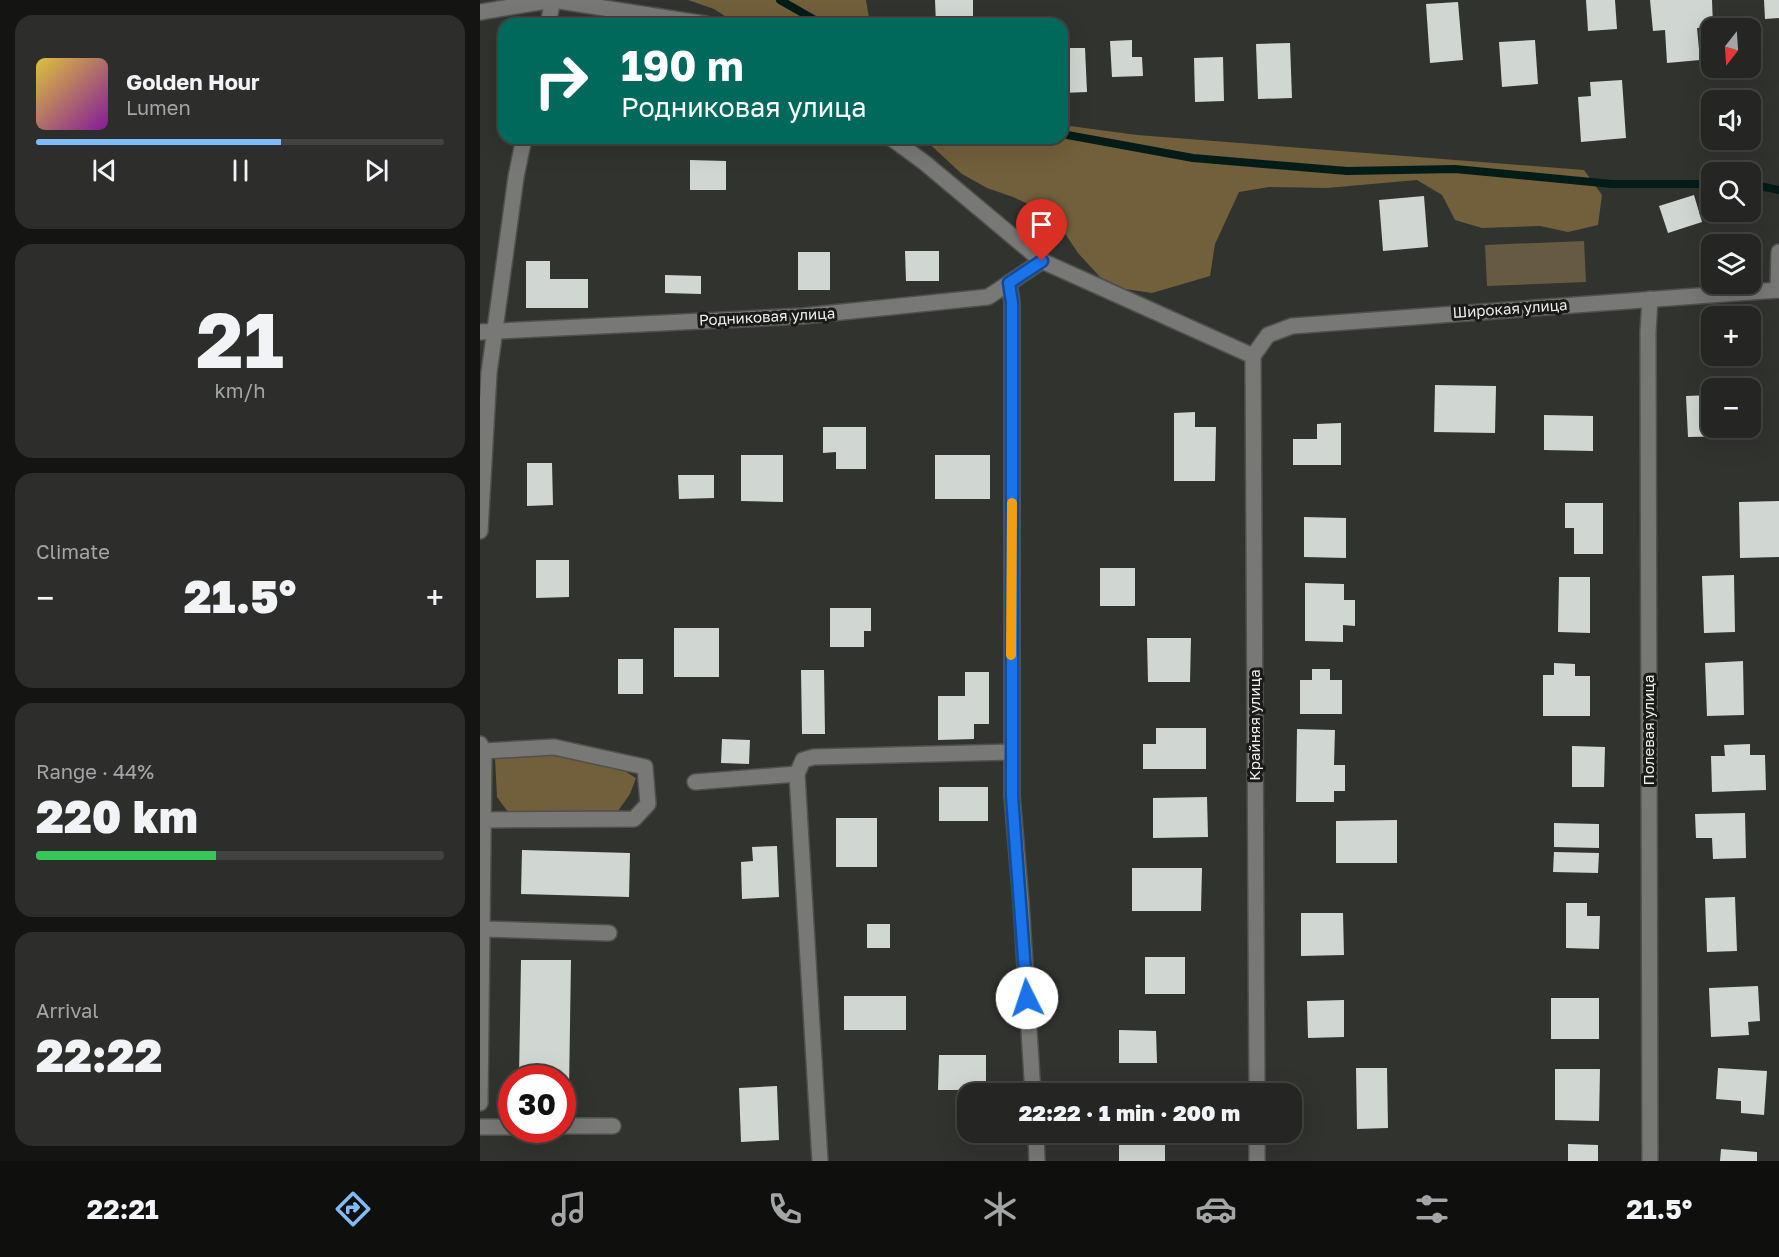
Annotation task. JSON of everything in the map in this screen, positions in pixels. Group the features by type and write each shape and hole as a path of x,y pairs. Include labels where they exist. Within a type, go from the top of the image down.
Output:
{"street":[{"path":"549,18 553,0"},
{"path":"480,12 553,0 668,18"},
{"path":"480,531 489,374 516,177 523,144"},
{"path":"899,144 926,163 1042,261 1253,356"},
{"path":"1778,290 1779,252"},
{"name":"Родниковая улица","path":"480,332 803,316 988,297 1042,261"},
{"path":"1009,283 1012,303 1012,796 1032,1083"},
{"name":"Широкая улица","path":"1253,356 1268,335 1292,326 1778,290"},
{"name":"Полевая улица","path":"1650,299 1648,367 1650,1161"},
{"name":"Крайняя улица","path":"1253,356 1257,1083"},
{"path":"480,1102 484,820 482,747 554,747 645,767 648,804 634,819 484,820"},
{"path":"820,1161 797,774 803,760 814,757 1011,752"},
{"path":"695,782 797,774"},
{"path":"483,929 609,933"},
{"path":"576,1126 614,1126"},
{"path":"480,1127 498,1127"},
{"path":"1036,1143 1037,1161"},
{"path":"1257,1143 1257,1161"}],"shaded area":[{"path":"688,0 866,0 869,18 728,18 714,9"},
{"path":"1068,126 1137,135 1584,170 1602,195 1598,225 1568,232 1540,226 1482,228 1455,220 1442,195 1417,180 1327,188 1269,187 1239,192 1215,244 1210,276 1152,293 1125,289 1100,277 1078,253 1060,226 1039,209 987,188 962,174 930,144 1068,144"},
{"path":"1584,241 1586,282 1487,286 1485,245"},
{"path":"553,754 621,769 636,778 630,794 618,811 508,812 497,797 495,758"}],"building":[{"path":"935,0 973,0 973,18 936,18"},
{"path":"1586,0 1615,0 1617,29 1588,31"},
{"path":"1650,0 1712,0 1713,18 1701,18 1701,28 1697,28 1700,60 1667,63 1665,30 1653,31"},
{"path":"1764,0 1779,0 1779,18 1765,19"},
{"path":"1458,2 1463,60 1430,63 1426,4"},
{"path":"1132,40 1132,57 1142,57 1143,76 1112,77 1110,41"},
{"path":"1535,40 1538,84 1502,87 1499,42"},
{"path":"1290,43 1292,98 1258,99 1256,44"},
{"path":"1068,48 1085,48 1087,92 1068,93"},
{"path":"1223,57 1224,101 1195,102 1194,58"},
{"path":"1622,80 1626,138 1581,142 1578,97 1591,96 1590,82"},
{"path":"690,160 726,161 726,190 690,190"},
{"path":"1694,195 1702,222 1668,233 1659,206"},
{"path":"1424,196 1428,247 1383,251 1379,200"},
{"path":"905,251 939,251 939,281 906,281"},
{"path":"798,252 830,252 830,290 798,290"},
{"path":"526,261 550,261 550,279 588,279 588,308 526,308"},
{"path":"665,275 701,276 701,294 665,293"},
{"path":"1435,385 1496,386 1495,433 1434,432"},
{"path":"1701,395 1701,437 1688,437 1686,396"},
{"path":"1195,412 1195,427 1216,427 1215,481 1174,481 1174,413"},
{"path":"1544,415 1593,416 1593,451 1544,450"},
{"path":"1341,423 1341,465 1293,465 1293,439 1317,439 1317,424"},
{"path":"823,427 866,427 866,469 836,469 836,452 823,453"},
{"path":"741,455 783,455 783,502 741,501"},
{"path":"935,455 990,455 990,499 935,499"},
{"path":"527,463 552,463 553,505 527,506"},
{"path":"678,475 714,475 714,498 679,499"},
{"path":"1779,501 1779,557 1740,558 1739,502"},
{"path":"1565,503 1603,503 1603,554 1574,554 1574,528 1565,528"},
{"path":"1304,517 1346,518 1346,558 1304,557"},
{"path":"536,560 569,560 569,597 536,598"},
{"path":"1100,568 1135,568 1135,606 1100,606"},
{"path":"1734,575 1735,632 1704,633 1702,576"},
{"path":"1559,577 1590,577 1590,633 1558,632"},
{"path":"1305,583 1344,584 1344,600 1355,600 1355,626 1343,625 1343,642 1305,641"},
{"path":"830,608 871,608 871,631 864,631 864,647 830,647"},
{"path":"674,628 719,628 719,677 674,677"},
{"path":"1147,638 1191,638 1190,682 1148,682"},
{"path":"618,659 643,659 643,694 618,694"},
{"path":"1743,661 1744,715 1707,716 1705,663"},
{"path":"1554,663 1575,664 1575,676 1590,676 1590,716 1543,716 1543,675 1554,675"},
{"path":"1312,669 1330,669 1330,680 1342,680 1342,714 1300,714 1300,680 1312,680"},
{"path":"801,670 824,670 825,734 802,734"},
{"path":"965,672 989,672 989,724 974,724 974,739 938,740 938,696 965,696"},
{"path":"1156,728 1206,728 1206,769 1143,769 1143,744 1156,744"},
{"path":"1297,729 1335,730 1334,765 1345,765 1345,791 1334,791 1334,802 1296,802"},
{"path":"722,739 750,740 749,764 721,763"},
{"path":"1750,744 1750,755 1765,755 1766,790 1712,792 1711,756 1725,756 1724,745"},
{"path":"1572,746 1605,747 1604,787 1572,787"},
{"path":"939,787 988,787 988,821 939,821"},
{"path":"1207,797 1208,837 1153,838 1153,798"},
{"path":"1745,813 1746,858 1713,859 1712,838 1696,838 1695,814"},
{"path":"836,818 877,818 877,867 836,867"},
{"path":"1397,820 1397,863 1336,863 1336,821"},
{"path":"1554,823 1599,824 1599,848 1554,847"},
{"path":"777,846 779,897 742,899 741,862 753,861 752,847"},
{"path":"522,850 630,853 629,897 521,894"},
{"path":"1554,852 1599,853 1598,873 1553,872"},
{"path":"1132,868 1202,868 1201,911 1132,911"},
{"path":"1735,897 1737,951 1707,952 1705,898"},
{"path":"1566,903 1587,903 1587,916 1600,916 1599,949 1566,948"},
{"path":"1301,913 1343,913 1344,955 1301,956"},
{"path":"867,924 890,924 890,948 867,948"},
{"path":"1145,957 1185,957 1185,994 1145,994"},
{"path":"521,960 571,960 569,1065 519,1065"},
{"path":"1758,986 1760,1021 1748,1022 1749,1035 1711,1037 1709,988"},
{"path":"844,996 906,996 906,1030 844,1030"},
{"path":"1551,998 1599,998 1599,1039 1551,1039"},
{"path":"1344,1000 1344,1037 1308,1038 1307,1001"},
{"path":"1119,1030 1156,1031 1157,1063 1119,1063"},
{"path":"939,1055 986,1055 986,1083 957,1083 957,1090 938,1090"},
{"path":"1356,1068 1387,1068 1388,1128 1357,1129"},
{"path":"1718,1068 1767,1071 1764,1115 1741,1113 1741,1101 1716,1099"},
{"path":"1555,1069 1600,1069 1599,1121 1555,1120"},
{"path":"777,1086 779,1140 741,1142 739,1088"},
{"path":"1119,1143 1165,1143 1165,1161 1119,1161"},
{"path":"1568,1144 1598,1145 1598,1161 1568,1161"},
{"path":"1721,1149 1757,1152 1757,1161 1720,1161"}],"waterway":[{"path":"780,0 812,18"},
{"path":"1068,135 1193,158 1347,171 1455,169 1612,184 1701,184"},
{"path":"1761,186 1779,190"}],"slow traffic":[{"path":"1011,655 1012,503"}],"route":[{"path":"1027,998 1012,796 1012,303 1009,283 1042,261"}]}
